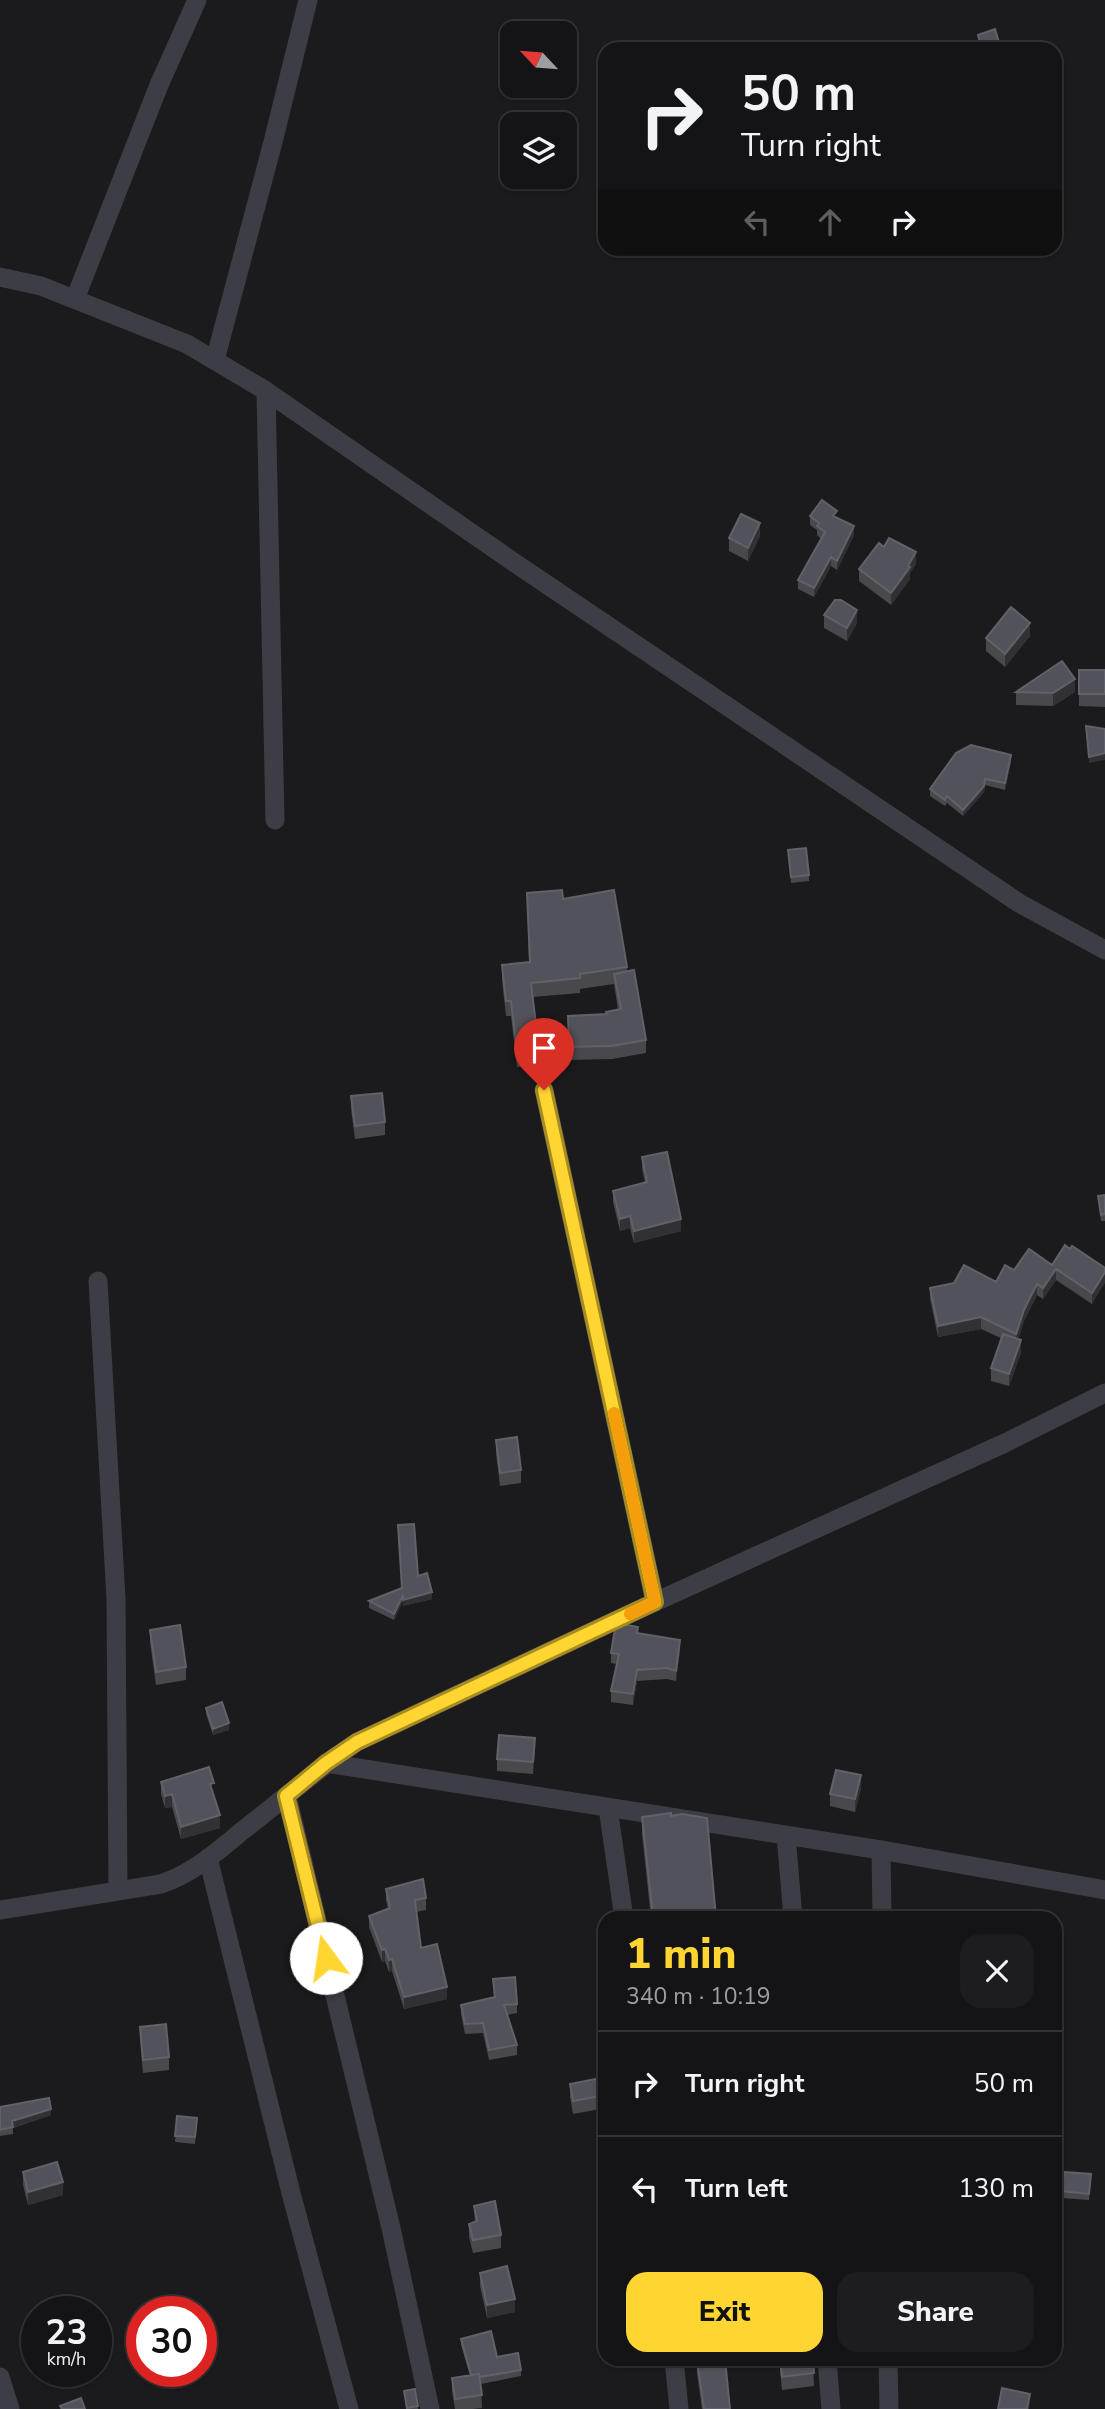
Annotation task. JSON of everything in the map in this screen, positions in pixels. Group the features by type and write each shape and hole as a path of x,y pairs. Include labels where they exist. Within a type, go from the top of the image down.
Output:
{"street":[{"path":"75,299 159,85 197,0"},
{"path":"215,360 308,0"},
{"path":"0,277 41,286 187,344 266,391 512,561 1019,902 1105,950"},
{"path":"266,391 275,820"},
{"path":"544,1090 655,1602"},
{"path":"98,1281 116,1599 118,1891"},
{"path":"0,1910 161,1884 181,1877 326,1763 357,1742 655,1602 1005,1443 1105,1393"},
{"path":"326,1763 881,1850 1105,1890"},
{"path":"286,1796 388,2214 430,2409"},
{"path":"608,1808 623,1911"},
{"path":"786,1835 792,1911"},
{"path":"881,1850 882,1911"},
{"path":"208,1858 291,2193 349,2409"},
{"path":"675,2366 679,2409"},
{"path":"828,2366 831,2409"},
{"path":"888,2366 888,2409"},
{"path":"0,2377 10,2409"}],"building":[{"path":"995,29 999,42 980,42 978,35"},
{"path":"822,500 837,511 833,516 854,526 837,561 831,557 814,588 798,580 825,532 810,516"},
{"path":"741,514 760,523 748,548 729,538"},
{"path":"889,538 916,552 908,566 910,567 891,593 859,569 879,543 884,547"},
{"path":"835,600 841,600 857,610 847,628 824,615"},
{"path":"1011,607 1030,623 1005,654 986,638"},
{"path":"1062,661 1075,679 1053,693 1016,692"},
{"path":"1079,670 1105,670 1105,694 1079,694"},
{"path":"1086,726 1105,729 1105,753 1089,757"},
{"path":"971,745 1011,755 1005,783 985,779 984,786 963,810 947,796 945,800 930,789 956,753"},
{"path":"806,848 809,875 791,877 788,850"},
{"path":"562,890 563,899 614,890 627,967 580,974 580,978 531,983 539,1050 517,1052 511,1001 506,1001 502,965 530,962 527,893"},
{"path":"634,970 646,1040 612,1046 569,1047 568,1016 607,1014 606,1012 621,1009 614,974"},
{"path":"382,1093 385,1122 355,1126 351,1096"},
{"path":"667,1152 681,1219 634,1231 630,1216 620,1219 613,1191 647,1182 642,1157"},
{"path":"1105,1195 1105,1214 1101,1215 1098,1196"},
{"path":"1065,1245 1070,1249 1072,1246 1105,1268 1092,1293 1056,1269 1043,1288 1037,1284 1016,1334 981,1317 938,1326 930,1288 954,1283 964,1265 996,1282 1005,1265 1014,1270 1029,1249 1052,1265"},
{"path":"1003,1334 1021,1340 1009,1374 991,1368"},
{"path":"517,1437 521,1470 500,1473 496,1440"},
{"path":"414,1524 418,1576 427,1573 432,1592 403,1600 403,1595 394,1614 369,1601 402,1588 398,1525"},
{"path":"616,1623 638,1627 637,1633 680,1640 676,1671 667,1668 637,1670 633,1694 611,1691 619,1654 611,1653"},
{"path":"180,1625 186,1667 156,1672 150,1630"},
{"path":"222,1702 229,1723 213,1729 206,1708"},
{"path":"499,1735 535,1738 533,1762 497,1759"},
{"path":"209,1767 214,1783 210,1784 220,1815 181,1827 172,1794 165,1796 161,1782"},
{"path":"836,1770 861,1775 855,1799 830,1794"},
{"path":"671,1813 671,1816 682,1814 707,1818 715,1911 652,1911 642,1817"},
{"path":"423,1879 426,1898 415,1900 421,1948 437,1944 447,1987 404,1997 392,1959 389,1960 385,1949 382,1950 369,1916 390,1908 386,1889"},
{"path":"515,1977 517,2004 504,2005 517,2045 489,2050 483,2023 465,2024 461,2005 495,1997 493,1979"},
{"path":"166,2024 169,2057 143,2060 140,2027"},
{"path":"598,2079 598,2096 573,2101 570,2084"},
{"path":"49,2098 51,2109 12,2121 13,2127 0,2130 0,2107"},
{"path":"177,2116 197,2118 195,2137 175,2136"},
{"path":"57,2162 63,2182 28,2192 23,2172"},
{"path":"1064,2172 1091,2174 1089,2194 1062,2191"},
{"path":"495,2201 501,2235 473,2240 469,2224 477,2221 474,2206"},
{"path":"507,2266 515,2299 487,2305 480,2273"},
{"path":"491,2331 497,2357 518,2353 521,2370 480,2377 479,2374 471,2375 461,2339"},
{"path":"698,2366 726,2366 730,2409 704,2409"},
{"path":"781,2366 814,2366 814,2373 782,2377"},
{"path":"479,2374 482,2395 455,2399 452,2378"},
{"path":"1002,2388 1030,2394 1027,2409 998,2409"},
{"path":"415,2389 418,2406 407,2408 404,2391"},
{"path":"81,2398 85,2409 62,2409 60,2406"}],"slow traffic":[{"path":"614,1413 655,1602 630,1614"}],"route":[{"path":"326,1958 286,1796 357,1742 655,1602 544,1090"}]}
